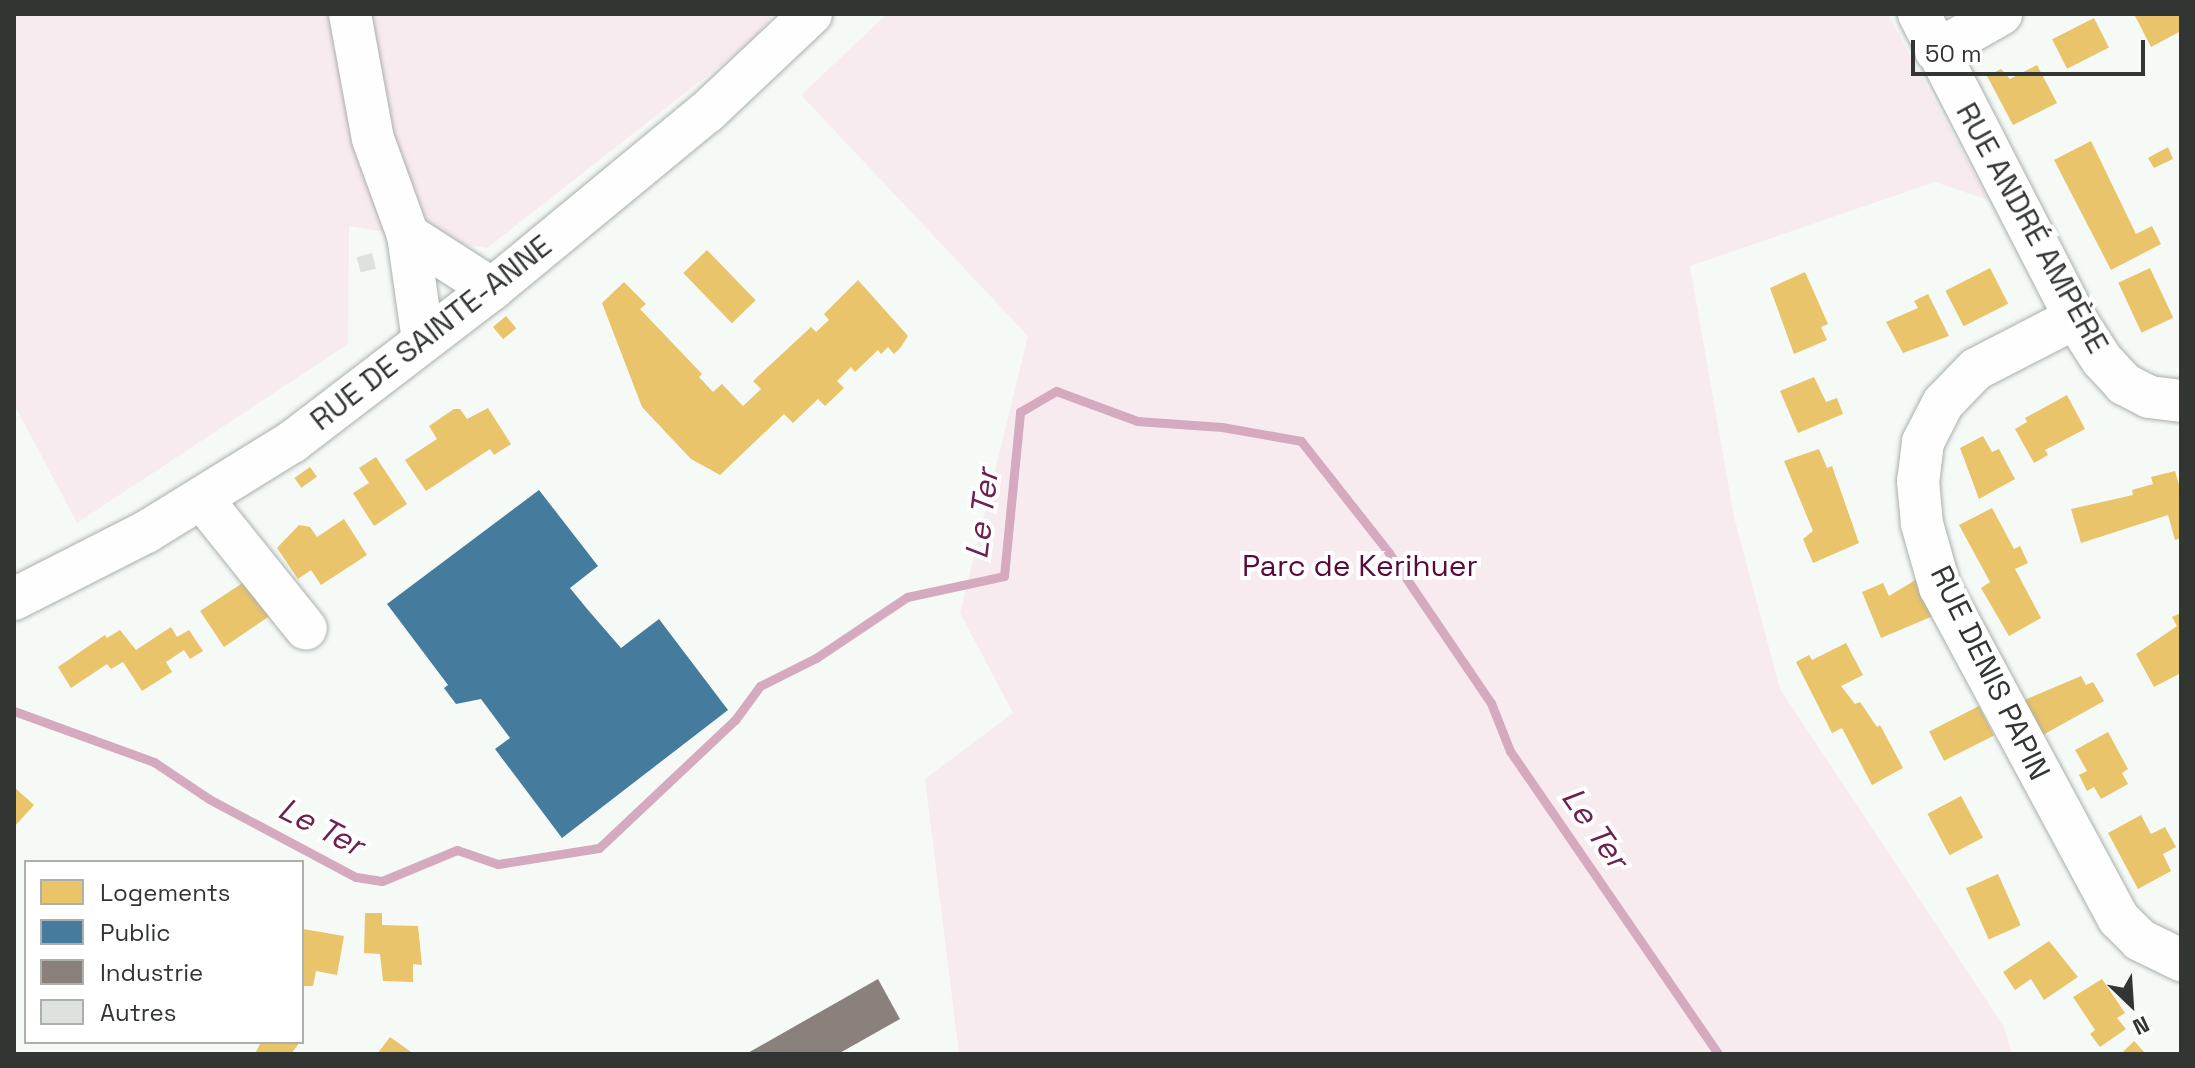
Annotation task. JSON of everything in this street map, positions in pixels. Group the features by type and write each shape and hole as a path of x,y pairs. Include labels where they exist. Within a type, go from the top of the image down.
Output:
{"street":[{"path":"350,14 373,139 408,235 423,341"},
{"name":"RUE DE SAINTE-ANNE","path":"14,599 202,499 292,442 492,289 707,112 811,14"},
{"path":"1927,32 2001,14"},
{"name":"RUE ANDRÉ AMPÈRE","path":"1927,32 2075,318 2124,384 2149,397 2181,401"},
{"path":"408,235 492,289"},
{"name":"RUE DENIS PAPIN","path":"2075,318 1976,369 1943,403 1923,442 1918,481 1922,524 1940,587 2119,919 2140,940 2181,960"},
{"path":"202,499 306,629"}],"green space":[{"path":"14,14 773,14 754,39 487,248 349,226 348,344 77,523 14,404"},
{"name":"Parc de Kerihuer","path":"887,14 1888,14 1988,200 1935,182 1690,266 1734,517 1780,689 2004,1027 2012,1054 959,1054 925,779 1013,713 960,613 1028,336 801,95"}],"building: Logements":[{"path":"2134,14 2181,14 2181,31 2151,47"},
{"path":"2094,18 2109,47 2067,69 2052,39"},
{"path":"2037,65 2057,103 2013,125 1987,76 2001,69 2010,79"},
{"path":"2091,141 2136,234 2152,226 2161,244 2111,270 2054,160"},
{"path":"2168,147 2173,159 2154,168 2148,158"},
{"path":"707,250 756,300 732,323 683,273"},
{"path":"1990,268 2008,304 1964,326 1945,291"},
{"path":"2150,268 2173,318 2142,333 2118,283"},
{"path":"1805,272 1828,324 1821,327 1827,340 1794,354 1770,288"},
{"path":"858,280 908,336 901,347 894,354 888,347 881,354 878,350 855,372 851,367 837,381 844,388 825,406 818,399 793,423 784,414 720,475 691,459 642,407 602,303 624,282 646,304 640,309 702,374 699,377 713,392 722,384 743,406 761,389 753,381 811,327 816,332 829,320 824,314"},
{"path":"1928,294 1949,336 1903,353 1886,322 1918,308 1914,301"},
{"path":"506,316 516,328 503,339 493,327"},
{"path":"1814,377 1826,402 1837,398 1843,414 1798,433 1780,391"},
{"path":"2067,395 2085,429 2045,450 2048,455 2034,463 2015,429 2027,422 2025,418"},
{"path":"488,408 511,444 494,455 490,449 426,491 405,460 437,439 429,426 454,409 460,409 467,419"},
{"path":"1983,436 1992,452 1999,449 2015,479 1979,499 1960,448"},
{"path":"1819,449 1827,468 1832,466 1859,543 1813,563 1803,539 1813,531 1784,461"},
{"path":"376,457 407,504 374,526 353,493 369,483 359,468"},
{"path":"310,467 317,477 301,488 294,478"},
{"path":"2175,471 2181,491 2181,538 2175,540 2168,515 2081,543 2071,509 2133,495 2132,490 2153,484 2151,477"},
{"path":"1992,508 2014,549 2020,546 2028,563 2015,569 2041,618 2009,636 1981,588 1990,582 1959,525"},
{"path":"344,519 367,555 321,585 311,570 298,579 277,548 299,525 310,527 317,537"},
{"path":"1917,579 1933,616 1881,638 1862,592 1883,583 1889,596"},
{"path":"244,582 274,613 224,647 200,611"},
{"path":"2181,613 2181,673 2154,687 2136,654 2177,626 2172,617"},
{"path":"171,627 177,637 189,630 203,651 190,659 184,650 166,662 172,672 142,691 123,662 111,669 107,664 71,688 58,667 105,635 107,638 120,630 136,650"},
{"path":"1846,643 1863,675 1841,686 1855,704 1860,702 1877,727 1880,725 1903,768 1872,785 1842,728 1832,733 1796,662 1809,655 1812,660"},
{"path":"2081,676 2086,685 2093,682 2104,701 2041,736 2022,701"},
{"path":"1979,706 1994,735 1944,761 1929,731"},
{"path":"2108,732 2128,769 2122,773 2128,784 2101,799 2094,787 2087,791 2079,775 2087,771 2075,750"},
{"path":"14,787 34,805 14,827"},
{"path":"1961,796 1983,837 1950,855 1927,814"},
{"path":"2141,815 2151,834 2165,827 2176,847 2163,854 2171,871 2138,889 2108,833"},
{"path":"1998,874 2021,925 1989,939 1966,888"},
{"path":"365,913 382,913 382,925 418,926 422,965 413,964 413,982 383,981 380,954 364,953"},
{"path":"304,929 344,936 337,975 316,971 313,986 304,986"},
{"path":"2049,941 2078,977 2044,1000 2031,979 2015,990 2003,972"},
{"path":"2102,979 2125,1013 2117,1018 2126,1029 2100,1047 2090,1034 2095,1030 2073,997"},
{"path":"390,1037 414,1054 377,1054"},
{"path":"2134,1041 2146,1054 2121,1054"},
{"path":"260,1044 298,1044 291,1054 255,1054"}],"building: Public":[{"path":"539,490 598,566 570,588 588,610 621,648 659,619 728,710 562,838 495,749 510,738 481,699 456,704 444,688 448,685 387,604"}],"building: Industrie":[{"path":"878,979 900,1019 838,1054 746,1054"}],"building: Autres":[{"path":"372,253 376,268 361,273 357,257"}],"waterway":[{"name":"Le Ter","path":"14,711 154,762 209,799 356,877 382,881 457,850 498,864 599,848 735,720 760,686 816,658 907,597 1004,576 1020,412 1056,391 1137,421 1222,427 1301,441 1389,553 1491,703 1510,751 1718,1054"}]}
